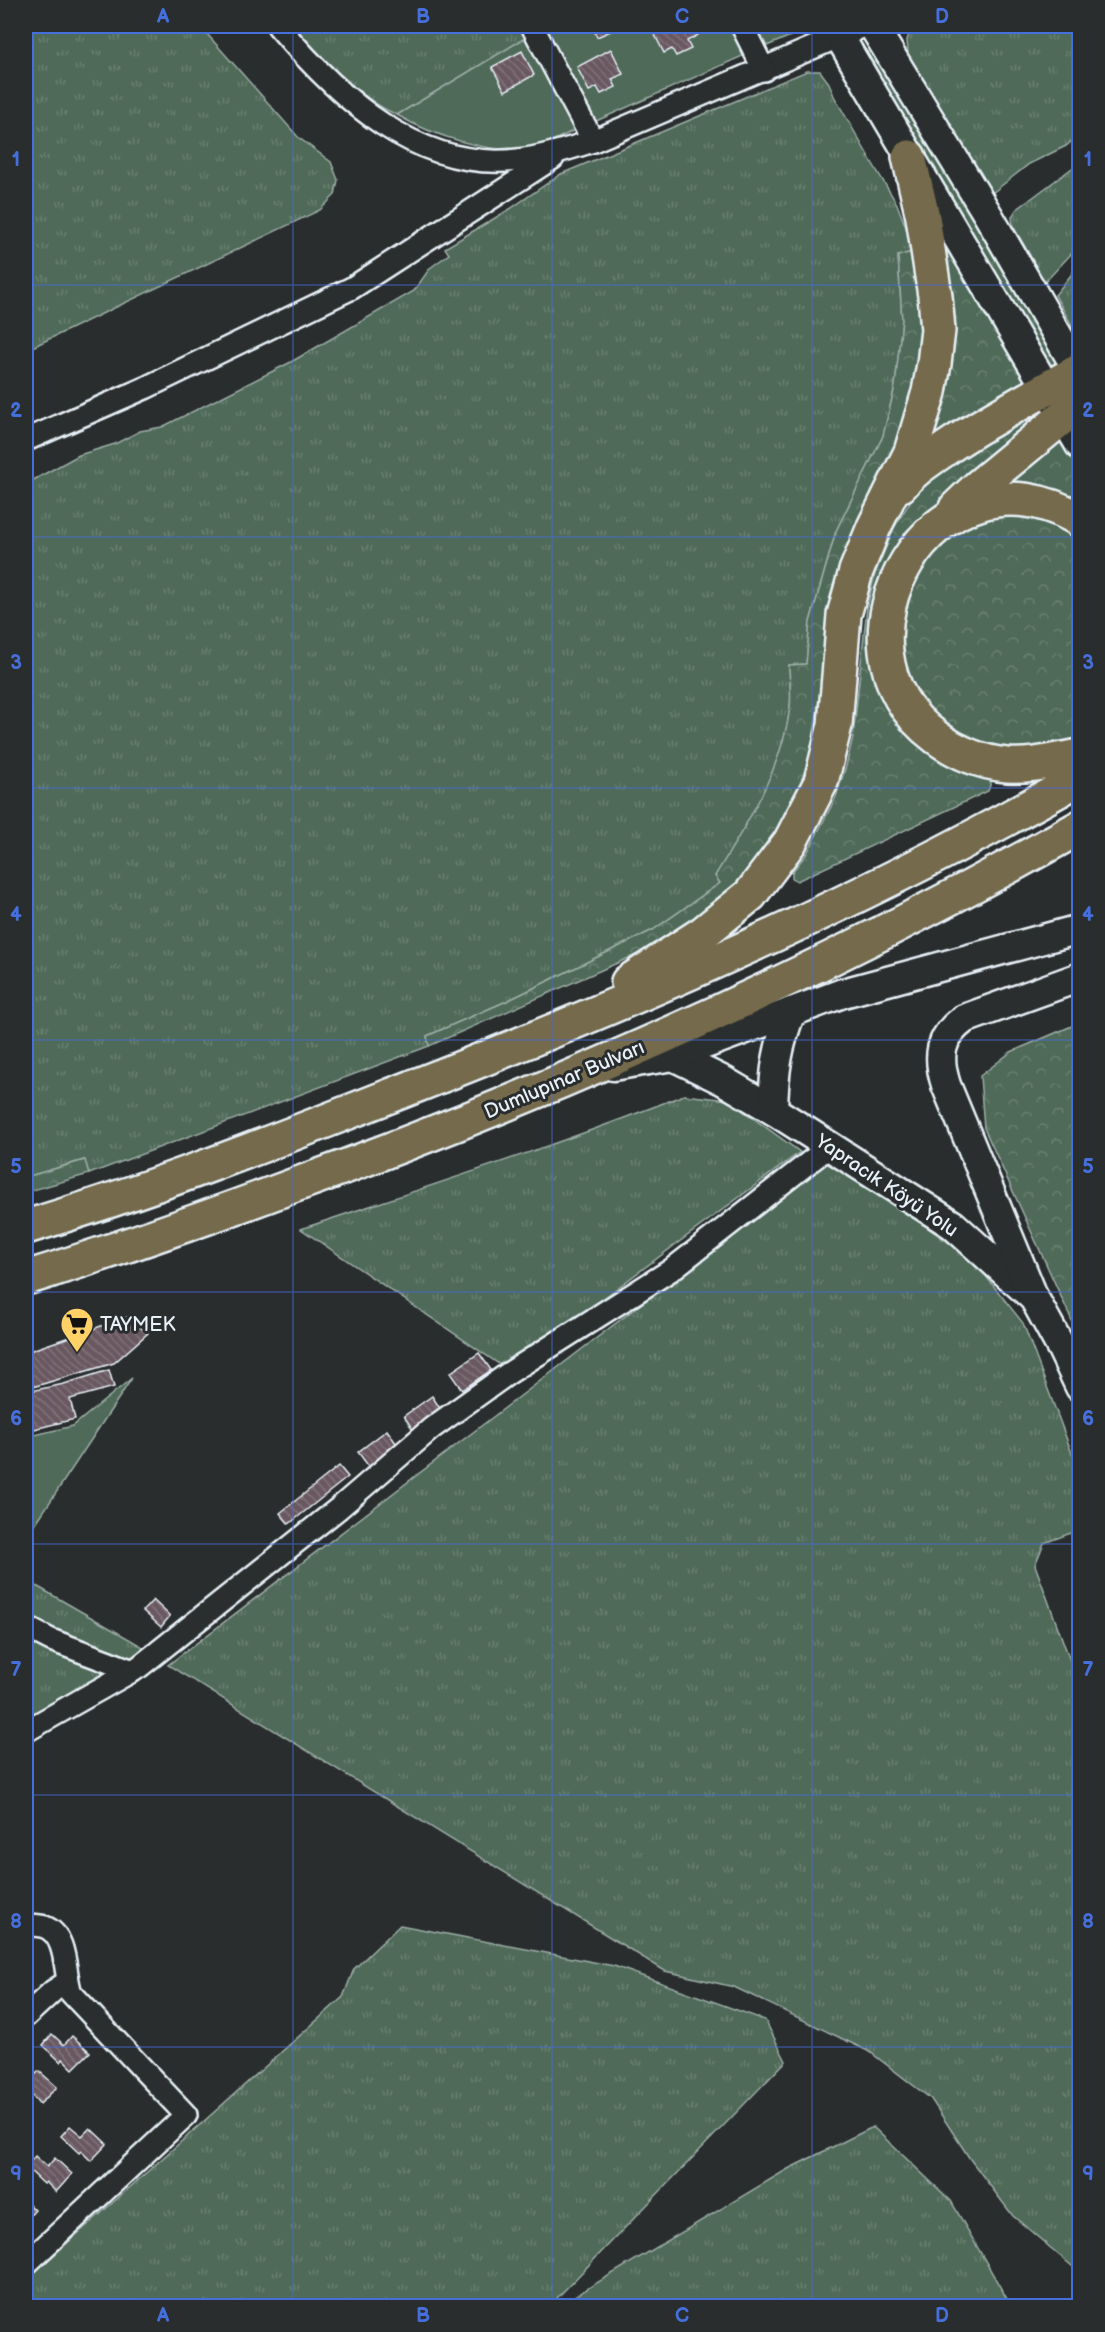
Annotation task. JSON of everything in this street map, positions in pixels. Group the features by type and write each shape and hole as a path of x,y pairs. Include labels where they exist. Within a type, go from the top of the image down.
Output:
{"highway":[{"path":"547,1035 703,933 750,895 789,842 821,782 835,725 844,615 856,571 874,527 911,452 929,392 938,330 931,261 909,157"},
{"path":"890,498 912,472 994,417 1079,373"},
{"path":"1072,410 979,486 915,550 902,570 890,601 885,639 888,663 896,688 909,711 926,730 963,754 1007,765 1031,765 1080,756"},
{"path":"946,518 968,506 993,500 1018,500 1045,503 1080,520"},
{"path":"26,1227 77,1212 268,1144 547,1035 761,941 877,887 1008,819 1080,778"},
{"name":"Dumlupınar Bulvarı","path":"26,1278 119,1249 386,1152 586,1071 757,995 925,912 1080,827"}],"main road":[{"path":"873,26 988,215 1079,373"},
{"path":"851,31 909,157 1047,388 1072,410 1080,445"},
{"path":"586,1071 673,1056 843,993 1080,929"},
{"path":"1034,1298 946,1085 940,1068 941,1058 946,1036 963,1019 1080,976"},
{"path":"773,1110 774,1076 780,1041 791,1012"},
{"name":"Yapracık Köyü Yolu","path":"673,1056 724,1081 773,1110 953,1225 1034,1298 1080,1387"}],"street":[{"path":"279,26 302,53 350,100 391,130 426,147 485,160 517,160 566,150 593,141 851,31"},
{"path":"532,26 593,141"},
{"path":"742,26 764,70"},
{"path":"26,440 145,388 352,288 566,150"},
{"path":"26,1731 133,1671 339,1508 432,1428 509,1373 671,1270 830,1146"},
{"path":"26,1627 51,1640 133,1671"},
{"path":"26,1925 44,1926 54,1932 60,1943 71,1993 186,2115 26,2264"},
{"path":"26,2016 53,1991 67,1982"}],"green space":[{"path":"26,26 200,26 299,138 331,162 338,180 335,195 320,210 26,350"},
{"path":"293,26 525,26 530,35 397,115 354,87"},
{"path":"544,26 730,26 745,55 594,122"},
{"path":"756,26 814,26 767,46"},
{"path":"912,26 1079,26 1079,135 1066,146 1029,164 991,194 908,54 907,40"},
{"path":"530,35 577,129 540,146 520,150 502,149 484,147 445,136 397,115"},
{"path":"872,49 1058,362 1057,367 1049,369 859,57"},
{"path":"807,71 820,71 829,83 834,96 897,204 915,251 898,256 902,320 895,386 883,436 836,531 810,622 806,664 789,665 790,707 780,752 762,795 715,876 720,883 653,930 509,1000 427,1036 429,1046 89,1174 84,1160 26,1177 26,484 79,455 115,444 140,431 162,427 291,362 414,291 430,268 449,254 445,248 510,209 561,174"},
{"path":"1079,163 1079,249 1072,253 1046,281 1038,273 1013,226 1012,217 1016,210"},
{"path":"938,230 1029,383 930,445"},
{"path":"915,251 923,296 922,354 913,400 887,470 851,537 833,600 812,747 800,785 775,838 753,872 683,929 640,953 429,1046 427,1036 509,1000 653,930 720,883 715,876 762,795 780,752 790,707 789,665 806,664 810,622 836,531 883,436 895,386 902,320 898,256"},
{"path":"1079,265 1079,338 1055,295"},
{"path":"1042,407 1046,416 914,531 885,696 905,729 926,752 992,780 988,791 797,881 792,878 792,872 807,853 836,797 846,766 853,737 867,607 875,574 894,528 916,492 955,462"},
{"path":"1056,435 1071,448 1075,455 1079,471 1079,499 1040,488 999,486"},
{"path":"1023,513 1070,529 1079,537 1079,736 1041,750 991,748 969,740 946,727 935,718 916,691 905,671 900,654 899,636 907,597 926,561 939,546 953,533 976,521"},
{"path":"1079,1023 1079,1336 984,1128 980,1076 1011,1052"},
{"path":"684,1095 728,1100 800,1152 585,1312 502,1366 301,1229 541,1148"},
{"path":"831,1159 973,1260 1023,1323 1079,1472 1079,1530 1044,1543 1035,1565 1079,1685 1079,2272 1013,2216 970,2159 931,2099 870,2052 734,1987 665,1971 168,1665"},
{"path":"85,1160 89,1174 26,1192 26,1177"},
{"path":"132,1378 26,1538 26,1437 73,1426"},
{"path":"26,1580 150,1651 98,1683 26,1719"},
{"path":"400,1925 614,1966 765,2020 786,2061 558,2297 553,2306 26,2306 26,2280 343,1997 354,1969"},
{"path":"873,2127 951,2201 1011,2306 558,2306 788,2169"}],"building":[{"path":"592,26 622,26 597,37"},
{"path":"658,26 693,26 698,35 687,41 691,49 676,56 672,49 664,53 652,29"},
{"path":"611,49 623,74 612,79 616,87 601,94 597,87 589,91 577,67"},
{"path":"522,51 534,75 505,91 492,67"},
{"name":"TAYMEK","path":"127,1317 148,1333 114,1363 29,1388 26,1379 26,1357 32,1350"},
{"path":"479,1353 491,1370 462,1390 450,1373"},
{"name":"TAYMEK","path":"109,1370 114,1387 70,1399 75,1419 26,1431 26,1392 64,1384"},
{"path":"432,1396 441,1410 413,1430 404,1416"},
{"path":"387,1430 398,1446 369,1467 358,1452"},
{"path":"339,1466 348,1477 289,1524 280,1513"},
{"path":"153,1600 170,1616 161,1627 143,1611"},
{"path":"52,2034 64,2045 72,2036 90,2052 73,2069 63,2059 61,2062 43,2045"},
{"path":"39,2071 57,2087 40,2104 30,2094 28,2096 26,2094 26,2074 31,2079"},
{"path":"70,2126 82,2136 90,2128 107,2144 91,2161 61,2136"},
{"path":"35,2156 47,2167 55,2158 72,2174 56,2192 26,2167"},
{"path":"26,2201 35,2210 26,2220"}],"place":[{"name":"TAYMEK","path":"77,1353"}]}
